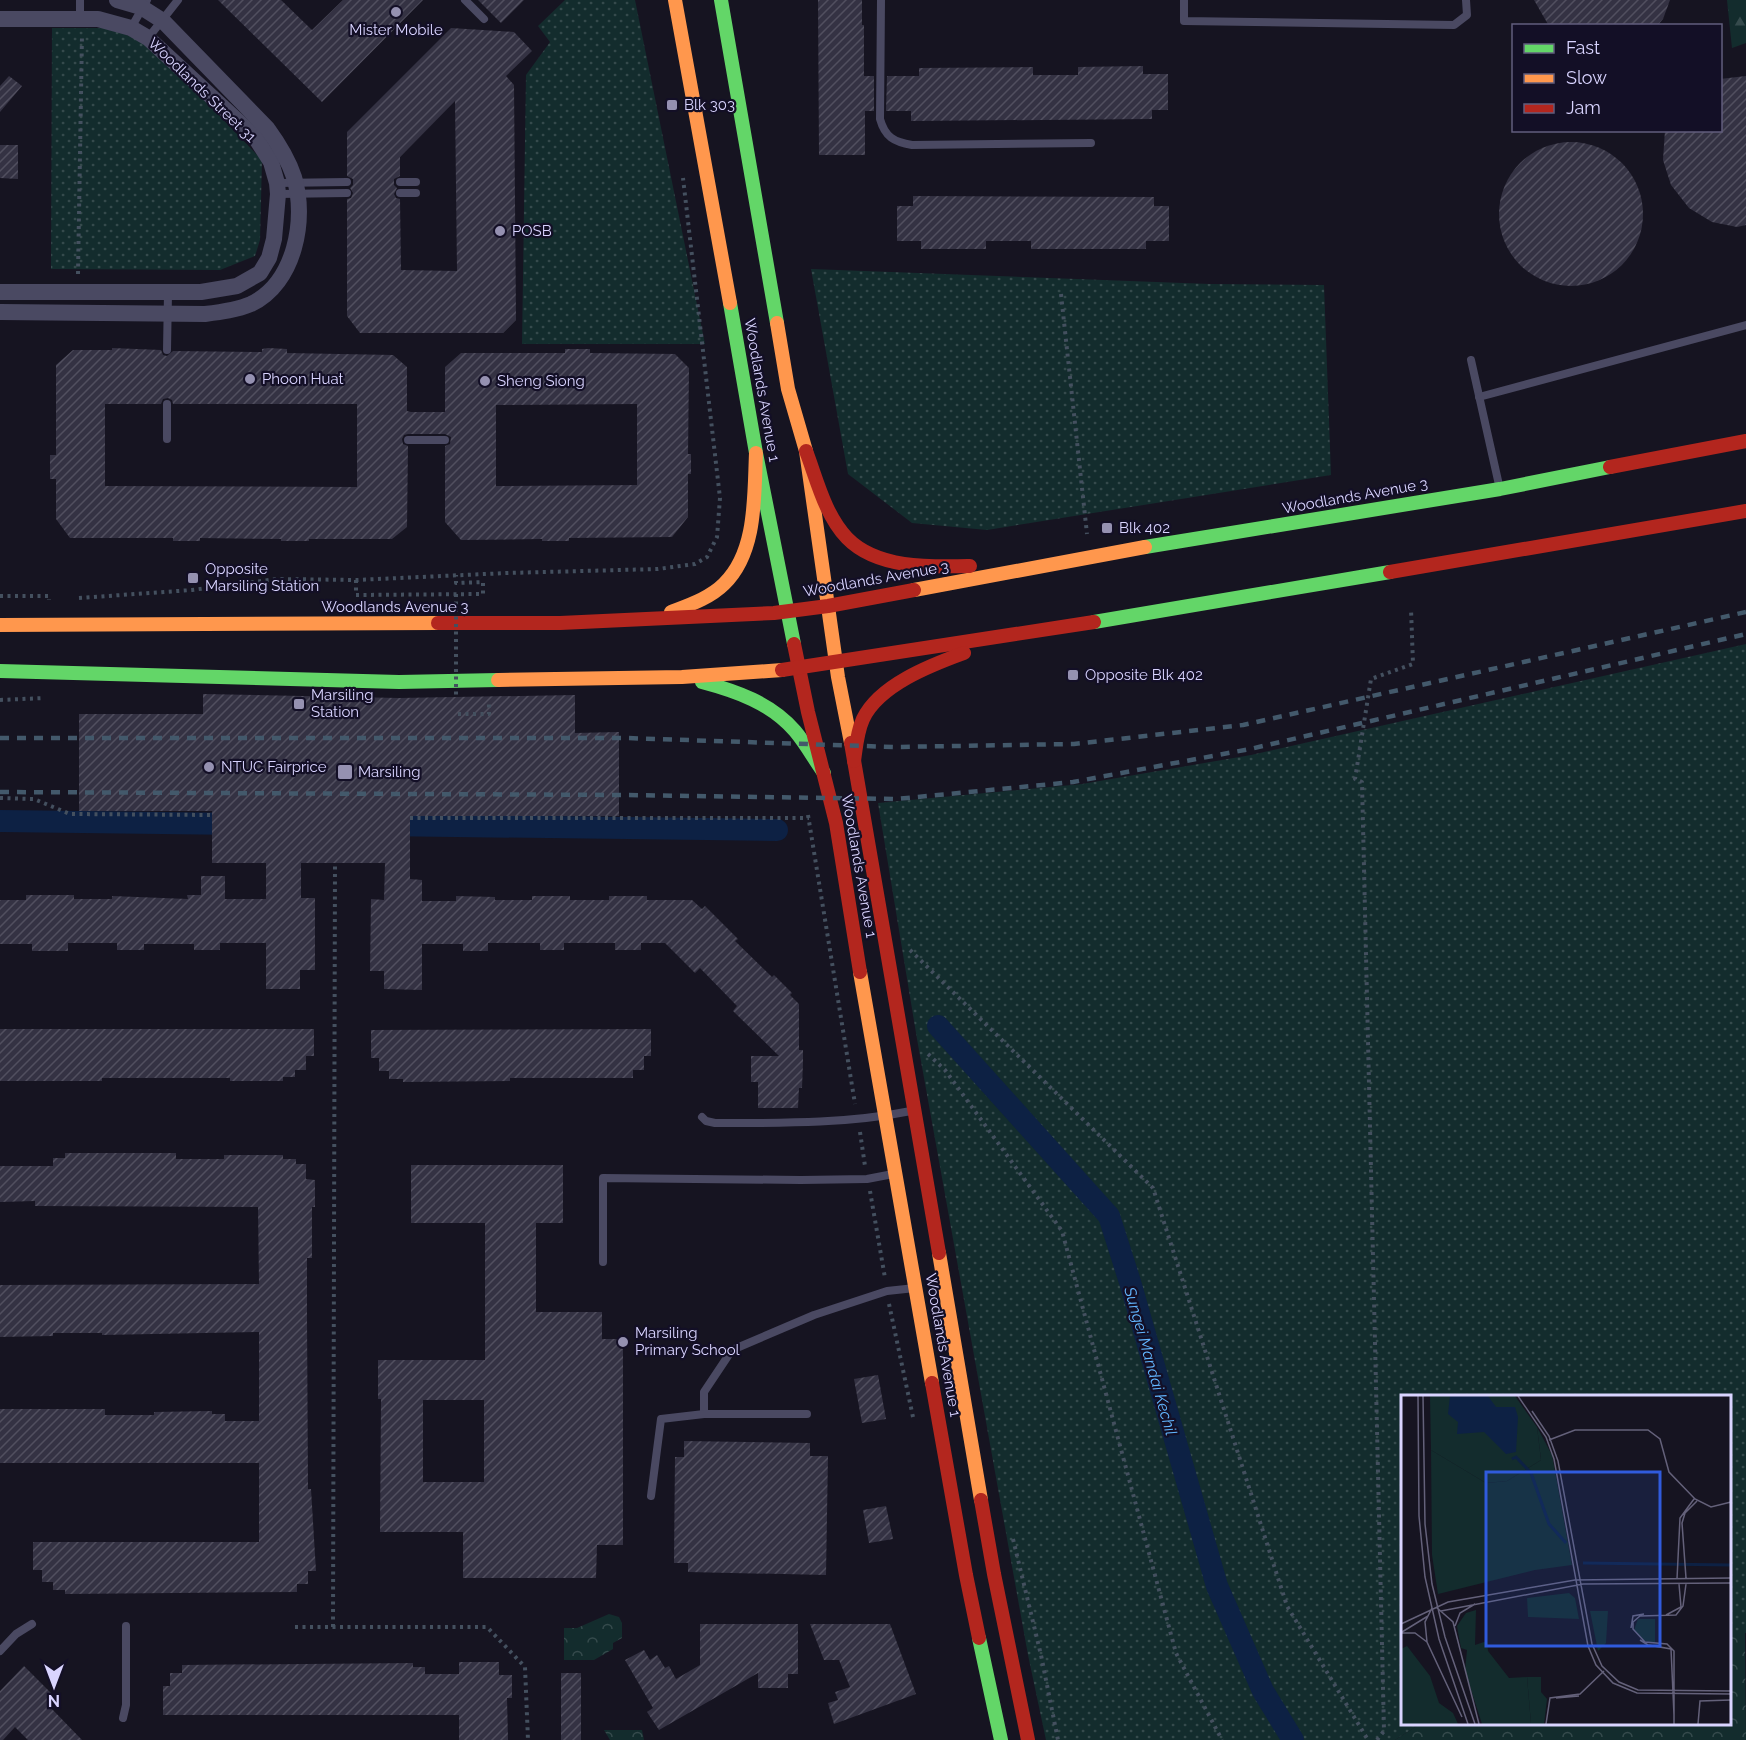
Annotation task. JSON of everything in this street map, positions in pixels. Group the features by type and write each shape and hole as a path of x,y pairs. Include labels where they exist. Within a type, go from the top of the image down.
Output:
{"main road":[{"name":"Woodlands Avenue 1","path":"675,0 756,453 787,612 844,866 863,990 966,1575 1000,1740"},
{"name":"Woodlands Avenue 1","path":"721,0 788,389 806,451 836,663 994,1574 1028,1740"},
{"name":"Woodlands Avenue 3","path":"0,625 549,623 787,612 1091,556 1500,489 1746,441"},
{"path":"806,451 819,488 838,525 848,540 857,547 912,565 933,567 1054,563"},
{"path":"656,618 710,594 725,583 734,572 745,549 749,532 754,496 756,453"},
{"path":"0,671 399,682 682,678 800,668 1034,632 1746,511"},
{"path":"854,761 859,728 864,716 877,699 903,681 951,658 979,647 1034,632"},
{"path":"682,678 740,694 769,709 792,728 824,773"}],"street":[{"name":"Woodlands Street 31","path":"0,312 206,314 230,311 252,303 267,292 282,276 290,257 299,216 296,188 288,161 267,128 144,4 117,0"},
{"name":"Woodlands Street 31","path":"0,19 81,24 98,19 131,28 148,38 255,137 271,162 278,188 274,239 269,258 260,273 237,286 201,292 168,293 0,292"}],"lane":[{"path":"80,0 81,24"},
{"path":"148,38 178,0"},
{"path":"465,0 484,20"},
{"path":"881,0 880,119 888,137 896,142 912,145 1091,143"},
{"path":"1184,0 1184,21 1454,25 1467,15 1466,0"},
{"path":"131,28 144,4"},
{"path":"296,188 347,182"},
{"path":"400,182 416,182"},
{"path":"278,188 347,193"},
{"path":"400,193 416,193"},
{"path":"167,351 168,293"},
{"path":"1479,397 1746,326"},
{"path":"1471,360 1500,489"},
{"path":"167,404 167,439"},
{"path":"408,440 445,440"},
{"path":"702,1116 706,1121 715,1124 808,1123 858,1120 914,1111"},
{"path":"603,1262 603,1178 856,1179 896,1173"},
{"path":"704,1414 704,1392 732,1350 814,1315 887,1291 917,1288"},
{"path":"651,1496 661,1419 704,1414 807,1414"},
{"path":"0,1651 16,1634 32,1624"},
{"path":"123,1718 126,1705 126,1626"}],"path":[{"path":"78,278 81,24"},
{"path":"73,598 192,590 277,579 356,580 658,569 694,564 707,557 717,537 720,498 681,167"},
{"path":"1061,294 1091,556"},
{"path":"356,580 356,595 483,594 483,574"},
{"path":"456,575 456,583 483,582"},
{"path":"456,594 456,699"},
{"path":"0,599 61,599"},
{"path":"1377,1740 1384,1731 1384,1695 1362,782 1355,779 1371,679 1413,664 1411,609"},
{"path":"0,798 34,799 70,814 212,815"},
{"path":"410,818 809,818"},
{"path":"333,1627 335,863"},
{"path":"910,950 1153,1188 1287,1606 1368,1740"},
{"path":"926,1051 945,1070 1062,1231 1176,1653 1222,1740"},
{"path":"295,1627 487,1627 525,1667 528,1740"}],"green space":[{"path":"565,0 635,0 705,344 522,344 526,75 550,42 538,26"},
{"path":"1727,0 1746,0 1746,43 1732,48"},
{"path":"52,28 109,28 150,44 262,160 260,240 255,256 220,270 51,269"},
{"path":"811,269 1210,284 1324,285 1331,475 987,530 912,523 848,474"},
{"path":"1746,644 1746,1633 1731,1633 1731,1395 1401,1395 1401,1725 1418,1725 1395,1740 1046,1740 1028,1655 917,1039 878,803 1082,784 1251,755"},
{"path":"609,1614 619,1617 622,1623 622,1638 613,1643 613,1649 594,1660 564,1660 564,1628 577,1628"},
{"path":"1745,1632 1746,1740 1395,1740 1418,1725 1731,1725 1731,1633"},
{"path":"604,1730 642,1730 644,1740 610,1740"}],"building":[{"path":"218,0 281,0 312,30 343,0 423,0 322,102"},
{"path":"478,0 524,0 501,23"},
{"path":"818,0 862,0 864,76 874,76 874,111 865,111 865,155 819,155"},
{"path":"1534,0 1670,0 1659,24 1548,24"},
{"path":"451,28 514,32 532,51 506,76 514,85 516,320 503,333 360,333 347,316 347,199 351,198 353,193 350,188 353,185 353,179 347,176 347,132","holes":["455,101 457,271 401,270 400,199 394,194 397,188 394,185 394,179 400,176 400,157"]},
{"path":"1143,66 1143,74 1168,74 1168,110 1152,110 1152,119 911,121 911,111 886,111 887,76 919,76 919,68 1033,67 1033,75 1078,75 1078,67"},
{"path":"9,76 22,86 0,112 0,86"},
{"path":"1746,76 1746,225 1737,227 1712,222 1689,208 1671,185 1663,160 1665,132 1722,132 1722,79"},
{"path":"1571,142 1599,147 1622,163 1638,186 1643,214 1638,242 1622,265 1599,281 1571,286 1543,281 1520,265 1504,242 1499,214 1504,186 1520,163 1543,147"},
{"path":"0,145 18,145 18,179 0,178"},
{"path":"913,196 1154,197 1154,206 1169,206 1169,241 1146,241 1146,249 1031,249 1031,241 986,241 986,249 921,249 921,241 897,241 897,206 913,206"},
{"path":"112,348 161,350 163,355 167,356 173,351 262,352 262,349 268,348 287,349 287,353 393,355 407,367 407,411 411,412 445,412 445,367 461,353 565,353 565,349 590,349 590,353 675,354 689,368 688,454 691,454 691,474 688,474 688,517 672,537 569,538 569,541 461,540 445,522 445,446 450,444 451,437 445,434 408,434 402,439 403,444 408,446 407,527 392,539 281,541 281,539 200,538 200,541 173,541 173,538 70,538 56,519 56,479 50,479 50,455 56,455 56,365 73,350 112,350","holes":["168,398 173,404 357,404 357,487 105,486 105,404 161,404 163,399","637,404 637,485 496,486 496,405"]},
{"path":"203,694 399,698 575,695 575,733 619,732 619,816 410,816 410,879 422,880 422,901 456,901 456,896 495,897 495,900 532,900 532,896 570,896 570,900 609,900 609,896 647,896 647,900 692,900 702,909 705,906 738,939 735,941 772,977 774,975 792,993 790,995 799,1004 799,1050 803,1050 803,1063 798,1108 758,1108 758,1082 751,1082 751,1056 779,1056 733,1011 737,1006 700,968 695,973 665,943 641,943 641,950 615,950 615,943 564,943 564,950 540,950 540,943 488,943 488,951 463,951 463,944 422,944 422,990 384,989 384,971 370,971 371,899 384,900 385,863 301,863 301,898 315,898 315,970 300,970 300,989 266,989 266,943 220,943 220,950 194,950 194,944 144,944 144,950 117,950 117,943 68,943 68,951 32,951 32,944 0,944 0,900 26,900 26,895 74,895 74,899 112,899 112,896 188,899 187,895 201,895 201,876 225,876 225,899 266,899 266,863 212,863 212,811 79,811 79,714 203,714"},
{"path":"0,1029 314,1029 314,1056 306,1056 306,1070 295,1070 295,1077 283,1077 283,1081 230,1081 230,1078 102,1078 102,1081 0,1081"},
{"path":"651,1029 651,1056 644,1056 644,1070 633,1070 633,1078 510,1078 510,1081 403,1082 403,1079 389,1079 389,1071 379,1071 379,1058 371,1058 371,1030"},
{"path":"65,1153 176,1153 176,1159 224,1159 224,1155 283,1155 283,1159 296,1159 296,1164 306,1164 306,1179 315,1180 315,1207 312,1207 312,1258 307,1258 307,1318 308,1489 311,1489 316,1571 308,1571 308,1584 297,1584 297,1592 65,1594 65,1590 53,1590 53,1582 42,1582 42,1570 33,1570 33,1542 259,1542 259,1463 0,1463 0,1409 105,1409 105,1415 154,1415 154,1412 212,1411 212,1414 225,1414 225,1421 259,1421 259,1332 102,1335 102,1333 53,1333 53,1336 0,1337 0,1285 259,1284 258,1207 35,1206 35,1201 0,1202 0,1166 53,1166 53,1158 65,1158"},
{"path":"411,1165 563,1165 563,1223 536,1223 536,1312 602,1312 602,1339 623,1339 623,1545 597,1545 596,1578 463,1578 463,1532 380,1532 381,1399 378,1399 378,1360 485,1360 485,1223 411,1223","holes":["423,1400 484,1400 484,1482 423,1482"]},
{"path":"878,1375 886,1419 862,1423 854,1379"},
{"path":"684,1441 810,1443 810,1456 828,1456 826,1575 688,1572 688,1563 674,1563 675,1457 684,1457"},
{"path":"886,1506 893,1539 869,1543 863,1510"},
{"path":"700,1624 798,1624 798,1674 788,1674 788,1688 758,1688 758,1673 659,1730 647,1712 653,1708 625,1660 644,1650 650,1660 657,1655 665,1668 669,1666 676,1679 700,1665"},
{"path":"810,1624 890,1624 916,1694 834,1724 828,1703 838,1700 835,1692 850,1687 839,1660 824,1660"},
{"path":"459,1662 499,1662 499,1675 512,1675 512,1698 507,1698 508,1740 459,1740 459,1715 163,1715 163,1686 170,1686 170,1673 182,1673 182,1665 413,1663 413,1667 425,1667 425,1674 459,1674"},
{"path":"24,1666 57,1699 50,1707 82,1740 28,1740 15,1727 3,1740 0,1740 0,1691"},
{"path":"561,1673 581,1673 581,1740 561,1740"}],"waterway":[{"path":"0,821 241,824"},
{"path":"379,825 777,830"},
{"name":"Sungei Mandai Kechil","path":"938,1026 1109,1216 1217,1586 1263,1691 1293,1740"}],"railway":[{"path":"0,738 626,738 894,747 1074,744 1243,725 1746,612"},
{"path":"0,792 623,795 896,799 1073,782 1250,749 1746,634"}],"traffic: fast":[{"path":"721,0 777,323"},
{"path":"730,303 756,453 794,644"},
{"path":"1145,547 1500,489 1610,467"},
{"path":"1094,622 1390,572"},
{"path":"0,671 399,682 498,680"},
{"path":"702,682 752,699 786,721 803,741 824,773"},
{"path":"979,1638 1001,1740"}],"traffic: slow":[{"path":"675,0 730,303"},
{"path":"777,323 788,389 806,451 838,677 851,743"},
{"path":"671,612 712,593 735,571 743,556 752,523 756,453"},
{"path":"914,590 1145,547"},
{"path":"0,625 438,623"},
{"path":"498,680 682,677 782,670"},
{"path":"860,972 932,1383"},
{"path":"939,1253 981,1500"}],"traffic: jam":[{"path":"1610,467 1746,441"},
{"path":"806,451 822,497 833,519 847,538 859,548 873,556 905,564 970,566"},
{"path":"1390,572 1746,511"},
{"path":"438,623 560,623 774,613 828,606 914,590"},
{"path":"782,670 1094,622"},
{"path":"794,644 808,712 836,823 860,972"},
{"path":"854,761 863,719 881,696 893,686 922,670 964,653"},
{"path":"851,743 939,1253"},
{"path":"932,1383 979,1638"},
{"path":"981,1500 1028,1740"}],"place":[{"name":"Mister Mobile","path":"396,12"},
{"name":"Blk 303","path":"672,105"},
{"name":"POSB","path":"500,231"},
{"name":"Phoon Huat","path":"250,379"},
{"name":"Sheng Siong","path":"485,381"},
{"name":"Blk 402","path":"1107,528"},
{"name":"Opposite Marsiling Station","path":"193,578"},
{"name":"Opposite Blk 402","path":"1073,675"},
{"name":"Marsiling Station","path":"299,704"},
{"name":"NTUC Fairprice","path":"209,767"},
{"name":"Marsiling","path":"345,772"},
{"name":"Marsiling Primary School","path":"623,1342"}]}
